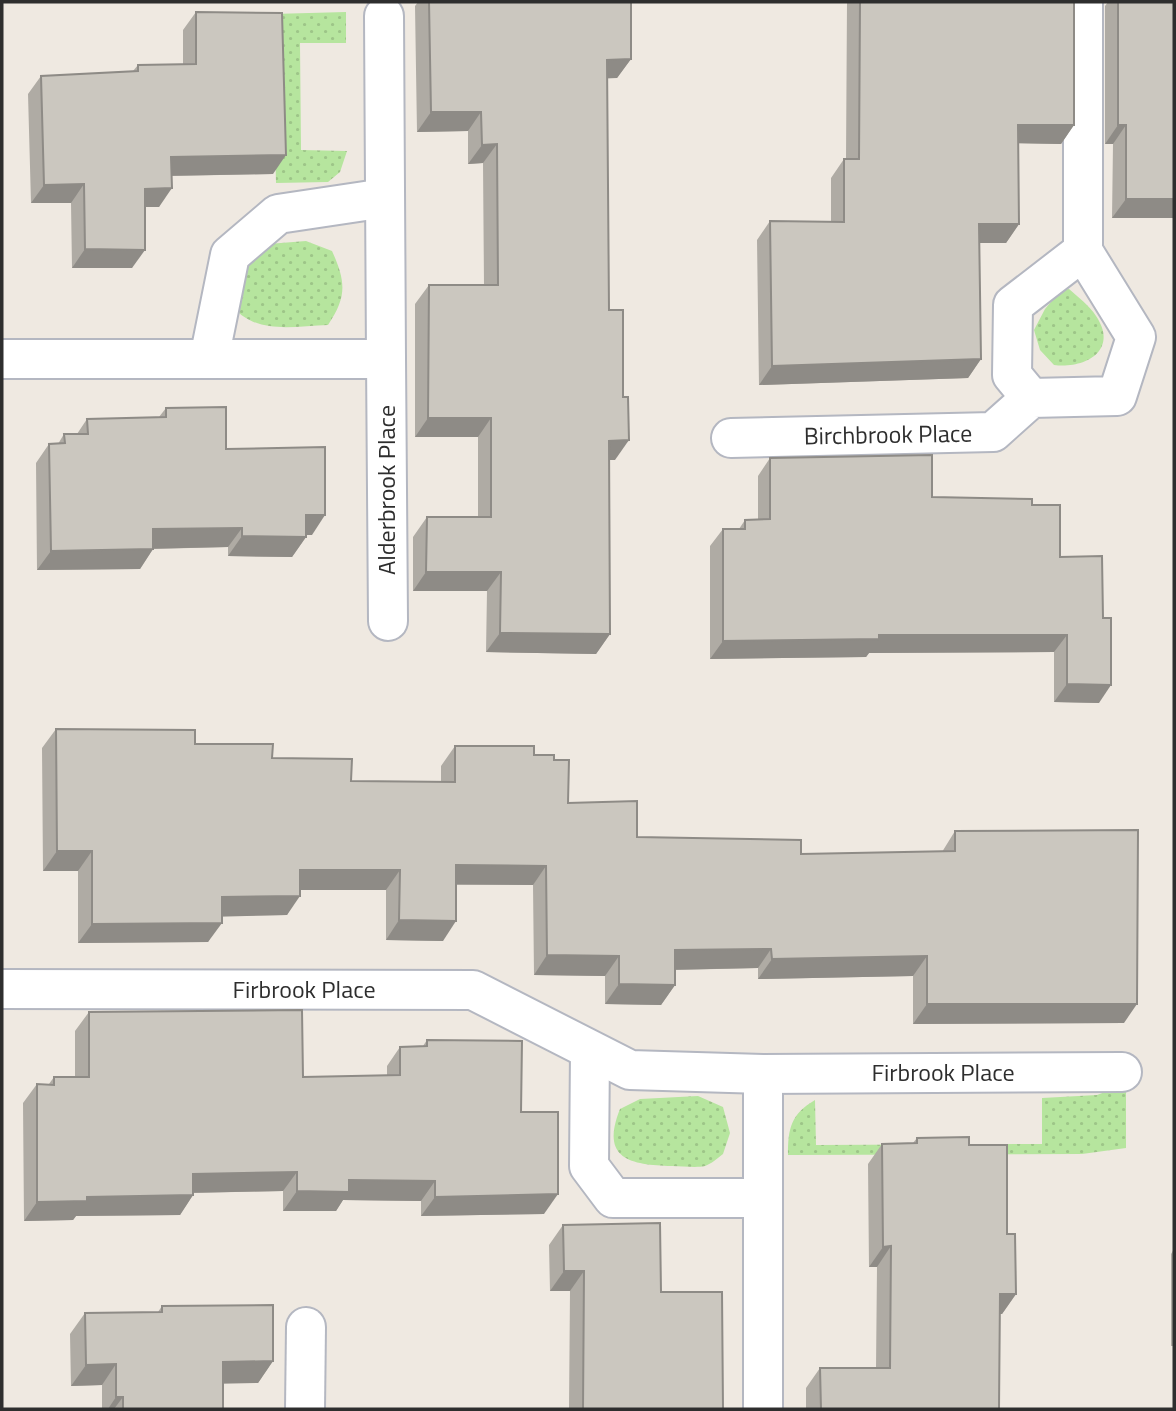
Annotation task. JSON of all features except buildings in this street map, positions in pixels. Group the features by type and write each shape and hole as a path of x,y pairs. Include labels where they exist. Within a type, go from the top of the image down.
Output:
{"street":[{"path":"1083,2 1083,251 1136,337 1117,396 1031,398 1012,376 1013,305 1083,251"},
{"name":"Alderbrook Place","path":"384,16 388,621"},
{"path":"209,359 230,256 278,214 385,198"},
{"path":"2,359 386,359"},
{"name":"Birchbrook Place","path":"731,438 993,432 1031,398"},
{"name":"Firbrook Place","path":"2,989 473,990 630,1070 763,1074 1122,1072"},
{"path":"590,1051 589,1166 613,1198 763,1198"},
{"path":"763,1074 763,1409"},
{"path":"306,1327 306,1409"}],"green space":[{"path":"346,12 346,43 300,43 301,150 347,151 340,172 328,182 276,183 272,14"},
{"path":"306,241 332,251 340,272 342,289 339,306 328,325 266,326 244,317 234,308 242,259 268,244"},
{"path":"1069,289 1093,312 1102,328 1104,339 1096,355 1087,360 1077,364 1054,365 1040,350 1034,330 1045,309 1061,290"},
{"path":"1126,1084 1126,1148 1082,1154 788,1155 792,1123 807,1105 815,1100 816,1145 1042,1144 1042,1098 1097,1095"},
{"path":"698,1096 723,1107 730,1133 723,1154 712,1162 697,1167 643,1164 623,1156 617,1149 614,1139 620,1109 640,1099"}]}
